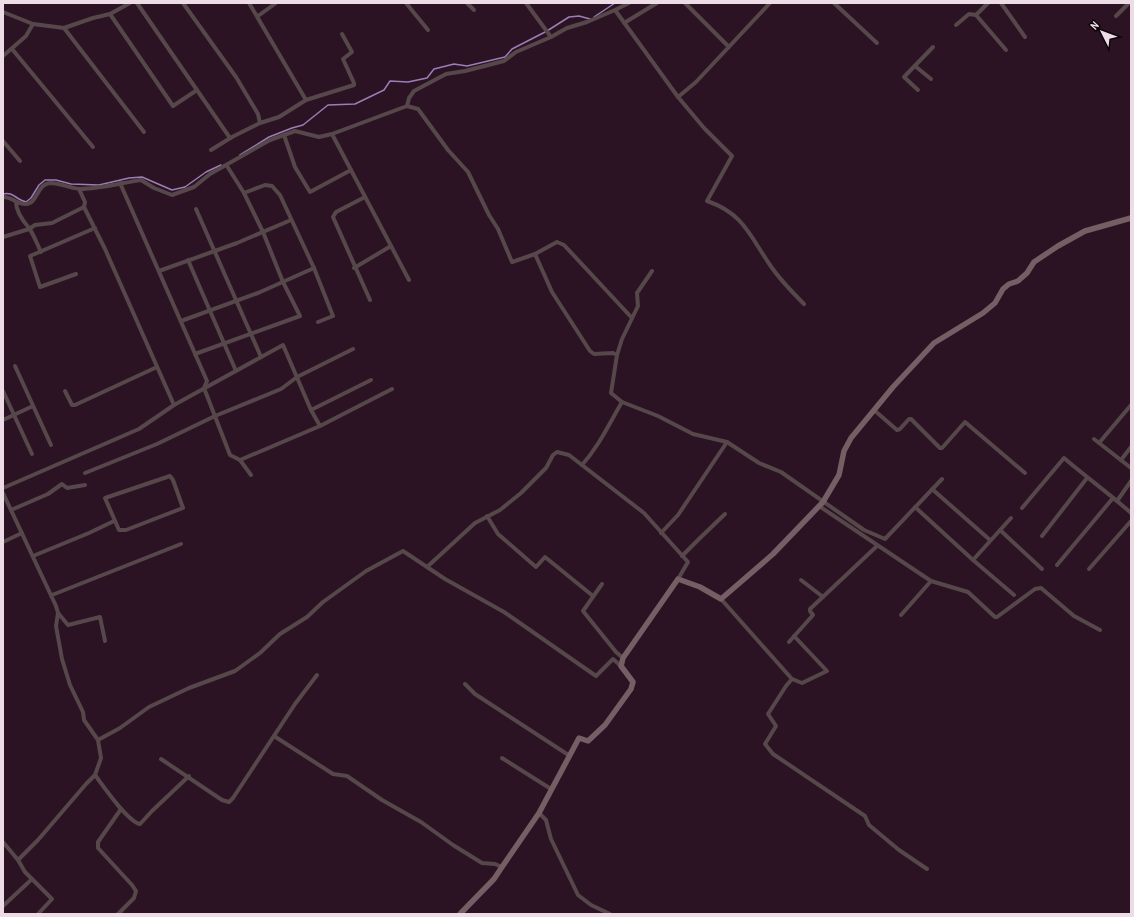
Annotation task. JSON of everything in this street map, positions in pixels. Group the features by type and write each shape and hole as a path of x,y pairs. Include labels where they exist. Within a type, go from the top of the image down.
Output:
{"street":[{"path":"3,12 33,24 64,28 110,14 130,3"},
{"path":"138,3 230,138"},
{"path":"183,3 236,77 258,114 260,124"},
{"path":"249,3 306,100"},
{"path":"258,16 276,3"},
{"path":"406,3 428,30"},
{"path":"467,3 474,10"},
{"path":"526,3 550,36"},
{"path":"407,106 409,98 414,91 446,74 465,71 504,61 516,52 567,28 588,22 629,3"},
{"path":"624,23 657,3"},
{"path":"685,3 729,47"},
{"path":"678,97 696,82 770,3"},
{"path":"834,3 877,43"},
{"path":"976,15 988,3"},
{"path":"1001,3 1025,37"},
{"path":"1116,16 1129,3"},
{"path":"615,10 678,97 704,128 732,156 707,201 729,211 739,219 752,235 769,264 782,281 804,304"},
{"path":"110,14 173,106 197,90"},
{"path":"956,25 969,14 976,15 1006,50"},
{"path":"3,56 26,36 33,24"},
{"path":"64,28 144,132"},
{"path":"211,150 230,138 279,117 306,100 354,85 343,59 352,52 342,34"},
{"path":"918,90 904,77 934,47"},
{"path":"12,48 93,147"},
{"path":"915,66 931,79"},
{"path":"3,197 7,196 16,202 26,204 32,202 41,187 49,183 79,189 99,188 141,180 154,188 172,195 194,187 210,174 227,166 270,140 295,131 319,137 332,134 407,106 418,109 448,150 468,172 489,215 498,229 512,262 536,254 556,242 564,245 632,318"},
{"path":"332,134 409,280"},
{"path":"284,135 295,167 310,192 351,170"},
{"path":"3,141 20,161"},
{"path":"195,354 300,316 283,282 263,232 244,193 227,166"},
{"path":"120,183 207,381 204,388 230,455 240,460 251,475"},
{"path":"244,193 265,185 272,186 280,195 314,268 333,316 318,322"},
{"path":"79,189 85,202 84,207 95,228 174,405"},
{"path":"365,197 336,212 333,217 354,268 370,300"},
{"path":"16,202 16,206 22,221 29,229 41,252"},
{"path":"3,237 29,229 35,225 52,222 84,207"},
{"path":"196,209 261,357"},
{"path":"721,599 773,554 821,504 839,475 844,451 851,438 892,387 934,343 983,313 995,303 1003,289 1027,273 1034,262 1085,231 1131,218"},
{"path":"159,271 291,220"},
{"path":"76,274 40,287 30,257 31,255 95,228"},
{"path":"354,268 391,246"},
{"path":"536,254 552,292 590,351 594,354 613,353 617,355"},
{"path":"188,260 236,370"},
{"path":"181,321 258,293 314,268"},
{"path":"652,271 637,293 638,306 622,339 617,355 611,393 622,402 658,416 692,434 727,442 758,463 781,472 877,546 931,581 968,592 997,617 1036,589 1041,588 1074,616 1100,630"},
{"path":"3,488 139,429 174,405 236,370 283,346 311,410 320,426"},
{"path":"85,473 157,444 215,416 281,389 297,377 353,350"},
{"path":"15,366 51,445"},
{"path":"65,390 72,405 76,405 157,367"},
{"path":"311,410 370,380"},
{"path":"240,460 320,426 392,389"},
{"path":"3,391 32,454"},
{"path":"582,465 599,444 605,429 622,402"},
{"path":"1099,443 1131,405"},
{"path":"3,420 33,406"},
{"path":"874,410 899,430 909,419 911,419 940,448 942,448 963,422 966,422 1025,473"},
{"path":"1094,439 1131,468"},
{"path":"661,532 678,515 727,442"},
{"path":"1121,460 1131,448"},
{"path":"427,567 475,523 500,510 536,480 546,468 553,454 557,452 569,455 644,513 688,562 678,579 623,658 621,666"},
{"path":"1022,508 1062,458 1064,458 1131,513"},
{"path":"170,476 173,480 183,508 126,530 119,530 114,521 105,498 170,476"},
{"path":"1042,536 1087,478"},
{"path":"821,504 864,530 885,540 942,479"},
{"path":"1057,565 1131,481"},
{"path":"11,510 48,494 62,484 67,488 85,485"},
{"path":"932,489 990,540"},
{"path":"3,493 52,595 58,613 68,625 100,617 105,641"},
{"path":"915,507 1014,595"},
{"path":"682,556 725,514"},
{"path":"487,516 498,534 536,567 545,557 593,596"},
{"path":"973,560 1011,518"},
{"path":"1089,569 1131,520"},
{"path":"33,556 114,521"},
{"path":"1000,530 1042,569"},
{"path":"3,542 22,533"},
{"path":"52,595 181,544"},
{"path":"789,642 813,616 810,609 877,546"},
{"path":"98,740 120,728 149,707 189,688 235,671 260,653 280,634 307,617 323,602 360,575 403,551 445,579 504,612 596,676 613,658 633,682 631,689 605,725 588,742 579,738 538,812 494,879 460,914"},
{"path":"678,579 700,587 721,599 792,679 802,683 827,671 794,636"},
{"path":"801,580 823,596"},
{"path":"901,615 931,581"},
{"path":"602,584 583,611 616,652 623,658"},
{"path":"18,860 38,840 95,775 101,758 98,740 84,720 83,712 70,685 62,659 56,626 58,613"},
{"path":"161,759 189,776 222,800 229,802 294,704 317,675"},
{"path":"792,679 768,714 776,726 766,744 773,754 865,816 869,825 899,850 927,869"},
{"path":"465,684 475,694 570,756"},
{"path":"274,736 334,774 347,776 382,800 421,822 453,845 482,863 495,864 502,867"},
{"path":"502,758 551,789"},
{"path":"95,775 121,809 136,823 140,824 189,776"},
{"path":"118,914 134,898 136,891 98,848 98,842 121,809"},
{"path":"538,812 546,820 551,839 578,895 591,905 610,914"},
{"path":"3,842 18,860 25,872 52,899 38,914"},
{"path":"3,906 32,879"}],"waterway":[{"path":"594,17 615,3"},
{"path":"240,155 269,137 303,125 328,105 355,104 384,90 390,81 408,82 427,78 434,69 454,64 467,66 505,57 512,49 547,31 569,17 579,16 590,19"},
{"path":"3,194 6,193 12,195 26,202 31,198 39,185 45,180 56,180 71,184 99,185 129,178 142,177 172,190 185,187 206,172 221,165"}]}
